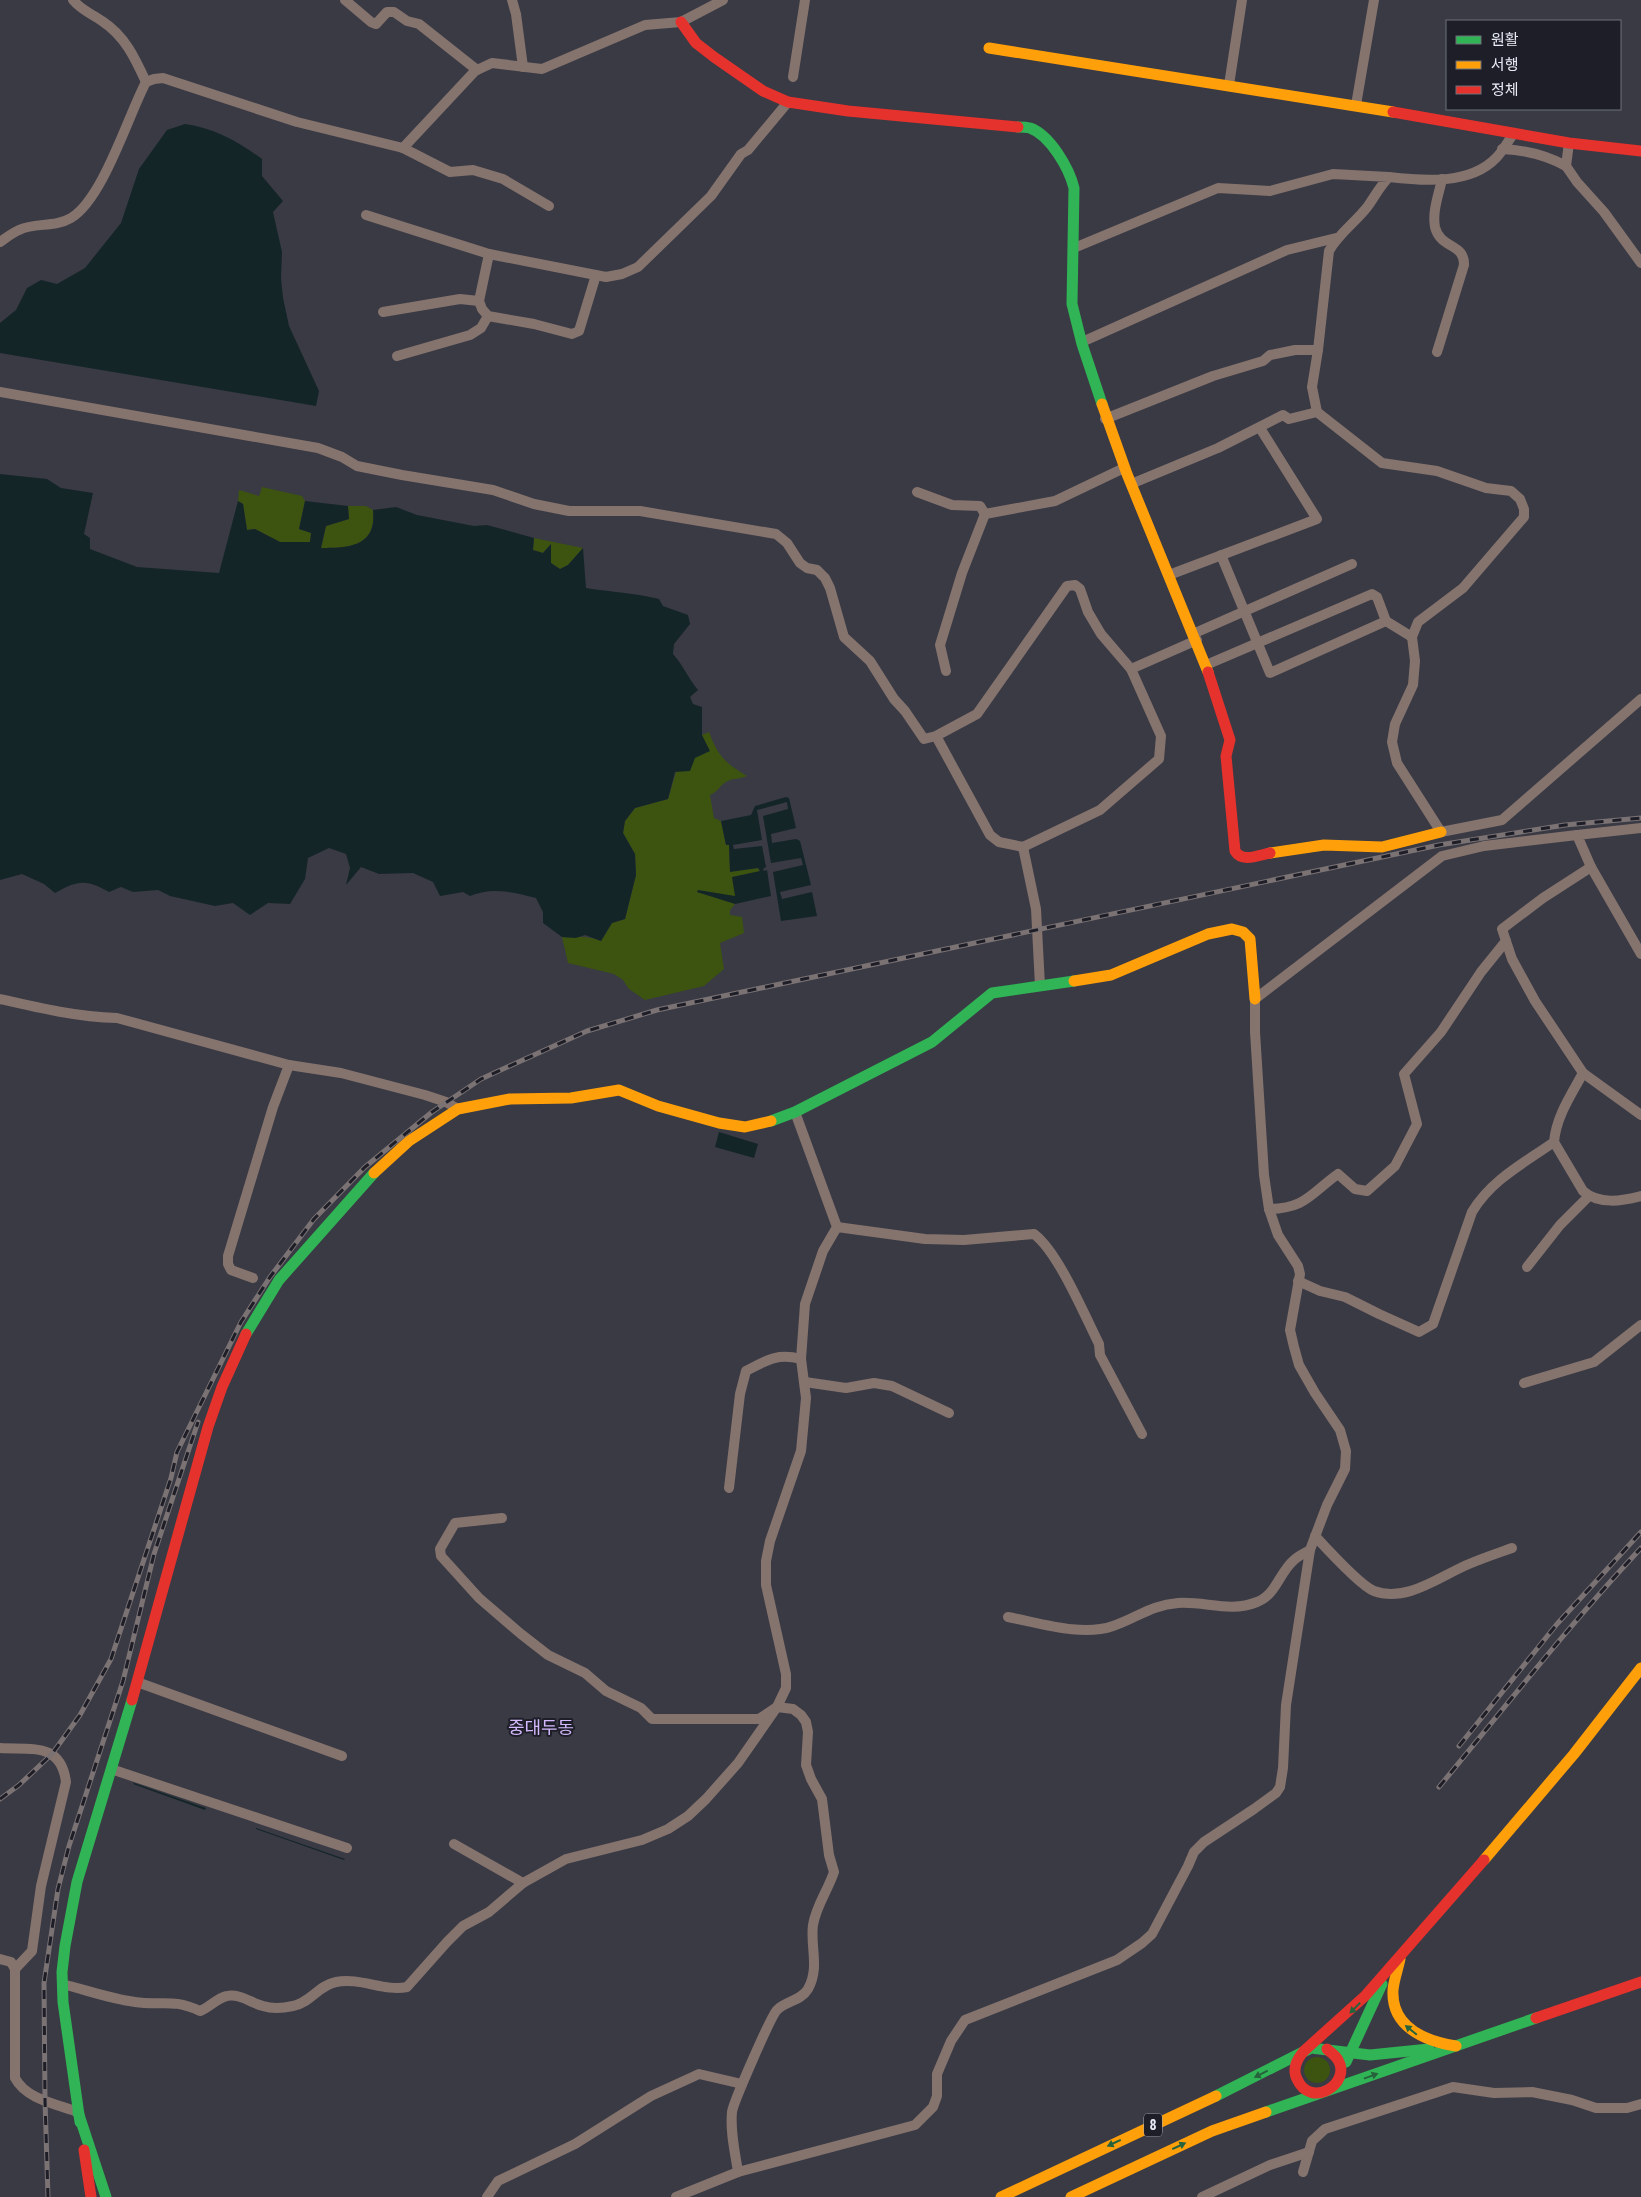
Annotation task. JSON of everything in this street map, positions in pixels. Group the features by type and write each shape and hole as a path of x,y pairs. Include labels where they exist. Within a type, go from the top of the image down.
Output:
{"main road":[{"path":"682,22 696,43 714,57 763,91 788,102 848,111 1030,128 1052,147 1072,176 1074,248 1072,304 1105,419 1169,576 1196,636 1230,740 1226,756 1235,850 1238,856 1243,858 1298,847 1332,845 1361,848 1378,847 1441,832"},
{"path":"989,48 1356,105 1568,143 1641,151"},
{"path":"91,2197 68,2052 62,1984 70,1915 75,1890 137,1682 208,1427 222,1387 247,1332 279,1280 379,1167 409,1140 458,1108 510,1099 570,1098 618,1090 683,1114 745,1127 762,1124 795,1112 932,1042 992,993 1111,975 1208,934 1232,929 1243,932 1250,939 1255,999"},
{"path":"1388,1972 1337,2083 1326,2092 1310,2093 1295,2078 1296,2063 1304,2051 1351,2012 1388,1972 1565,1767 1641,1668"},
{"path":"1401,1956 1393,1990 1394,2005 1400,2019 1410,2031 1424,2039 1456,2046"},
{"name":"8","path":"1071,2197 1212,2131 1279,2106 1326,2092 1641,1982"},
{"name":"8","path":"1327,2049 1349,2054 1377,2055 1456,2046"},
{"path":"1304,2051 1319,2047 1327,2049 1338,2060 1340,2076"},
{"name":"8","path":"1001,2197 1258,2076 1304,2051"},
{"path":"78,2112 106,2197"}],"street":[{"path":"73,0 83,10 103,21 126,42 146,82"},
{"path":"345,0 376,24 388,12 394,12 407,21 419,24 478,70"},
{"path":"512,0 516,14 523,66"},
{"path":"403,148 463,83 478,70 492,63 542,68 645,25 682,22 723,0"},
{"path":"793,77 805,0"},
{"path":"1229,85 1242,0"},
{"path":"1356,105 1374,0"},
{"path":"0,242 20,229 55,225 72,218 83,207 112,161 134,105 146,82 162,78 297,122 403,148 450,172 473,170 503,179 549,206"},
{"path":"366,215 489,254 606,277 622,274 638,267 711,196 741,154 748,150 788,102"},
{"path":"1074,248 1218,188 1270,191 1333,174 1442,180 1479,170 1495,158 1514,133"},
{"path":"1566,166 1568,143"},
{"path":"1502,149 1516,150 1551,158 1566,166 1577,182 1604,212 1641,262"},
{"path":"1389,177 1378,189 1368,206 1336,238 1329,251 1312,387 1317,412 1382,463 1438,471 1486,488 1511,491 1522,504 1524,517 1463,588 1418,622 1412,637 1416,661 1413,685 1395,724 1392,742 1397,763 1441,832 1502,820 1641,699"},
{"path":"1437,352 1464,265 1464,257 1461,251 1440,239 1435,227 1434,214 1442,180"},
{"path":"1082,342 1286,250 1336,238"},
{"path":"489,254 479,301 482,309 488,316 534,324 572,334 579,331 596,275"},
{"path":"382,312 407,310 460,299 479,301"},
{"path":"397,356 470,335 480,328 488,316"},
{"path":"1105,419 1213,376 1263,361 1270,355 1295,350 1318,350"},
{"path":"0,392 318,448 342,457 357,466 493,490 534,504 569,511 640,511 776,534 787,543 800,563 808,568 818,570 825,578 830,588 844,637 870,661 894,699 905,711 924,739 936,736 977,714 1067,586 1075,585 1080,589 1088,612 1101,634 1131,669 1161,736 1158,759 1100,810 1023,847 999,842 990,835 936,736"},
{"path":"1131,484 1218,448 1284,415 1289,419 1317,412"},
{"path":"1169,576 1317,519 1260,428"},
{"path":"985,514 1055,501 1124,468"},
{"path":"917,492 952,505 980,506 985,514"},
{"path":"946,671 940,645 962,574 985,514"},
{"path":"1221,556 1270,673 1386,621"},
{"path":"1131,669 1243,611 1352,564"},
{"path":"1206,665 1372,594 1376,597 1386,621 1412,637"},
{"path":"676,2197 738,2172 915,2125 933,2107 937,2096 937,2074 951,2041 965,2020 1117,1960 1142,1943 1152,1934 1194,1852 1204,1842 1276,1793 1280,1787 1284,1768 1286,1705 1310,1550 1327,1505 1345,1470 1346,1451 1340,1430 1299,1365 1290,1330 1300,1274 1298,1266 1278,1235 1269,1209 1264,1175 1255,1032 1255,999 1442,856 1484,846 1641,828"},
{"path":"1577,835 1591,867 1641,954"},
{"path":"1023,847 1036,909 1040,986"},
{"path":"1591,867 1544,898 1502,930 1512,959 1535,1001 1583,1073 1641,1116"},
{"path":"1269,1209 1287,1208 1303,1203 1316,1190 1338,1174 1355,1189 1367,1190 1395,1166 1417,1124 1404,1074 1441,1032 1481,972 1506,941"},
{"path":"0,999 95,1018 117,1018 289,1065 341,1073 432,1097 458,1108"},
{"path":"252,1278 232,1270 228,1264 228,1256 272,1107 289,1065"},
{"path":"1583,1073 1563,1110 1554,1132 1554,1142 1583,1191 1589,1196 1603,1200 1622,1201 1641,1196"},
{"path":"62,1984 134,2002 170,2002 184,2004 200,2010 221,1997 229,1995 244,1998 264,2006 279,2008 295,2006 308,2000 326,1986 335,1982 366,1982 400,1988 407,1986 464,1926 489,1912 523,1883 566,1859 642,1840 668,1828 688,1816 738,1763 777,1707 786,1688 786,1674 766,1586 766,1561 770,1541 801,1451 806,1398 801,1359 805,1304 823,1251 837,1226 795,1112"},
{"path":"1298,1281 1320,1291 1345,1297 1419,1332 1425,1330 1433,1324 1472,1212 1480,1198 1495,1183 1554,1142"},
{"path":"1527,1267 1560,1225 1589,1196"},
{"path":"837,1226 926,1239 964,1240 1034,1234 1045,1242 1068,1282 1099,1344 1100,1355 1142,1434"},
{"path":"1524,1383 1594,1362 1641,1325"},
{"path":"730,1488 740,1394 746,1371 771,1358 788,1356 801,1359"},
{"path":"805,1382 846,1388 874,1383 892,1386 949,1413"},
{"path":"502,1518 455,1523 440,1549 441,1556 479,1598 548,1655 585,1673 606,1691 641,1708 652,1719 759,1719 777,1707 793,1709 806,1722 808,1732 806,1765 822,1799 829,1855 834,1872 818,1907 813,1926 815,1950 813,1977 808,1990 799,1999 777,2010 732,2109 732,2129 738,2172"},
{"path":"1315,1536 1373,1590 1387,1593 1408,1592 1426,1586 1469,1564 1512,1548"},
{"path":"1008,1617 1079,1630 1089,1630 1114,1626 1138,1613 1161,1605 1196,1603 1222,1608 1256,1603 1268,1596 1293,1560 1310,1550"},
{"path":"137,1682 342,1756"},
{"path":"0,1748 38,1750 52,1754 59,1759 64,1768 66,1782 41,1886 32,1951 16,1969"},
{"path":"111,1770 347,1848"},
{"path":"454,1844 523,1883"},
{"path":"0,1959 12,1962 16,1969 15,2078 20,2088 45,2100 78,2112"},
{"path":"487,2197 498,2181 575,2144 651,2096 699,2074 742,2084"},
{"path":"1303,2172 1312,2141 1325,2129 1453,2087 1494,2093 1532,2092 1572,2100 1596,2108 1627,2108 1641,2104"},
{"path":"1202,2197 1270,2165 1309,2152"}],"green space":[{"path":"262,487 302,496 305,501 299,529 312,533 310,542 280,542 255,529 247,530 243,504 238,501 239,490 259,496"},
{"path":"348,506 366,506 373,510 371,531 366,538 351,545 321,548 326,526 349,519"},
{"path":"534,538 583,548 568,565 560,569 551,563 551,544 543,553 533,550"},
{"path":"709,732 723,758 747,776 728,781 710,795 714,818 721,821 726,845 729,845 730,871 758,868 760,872 735,897 697,891 733,902 735,904 730,910 730,915 742,917 744,933 720,943 724,969 704,986 645,1000 629,989 623,980 614,974 568,963 562,937 586,937 601,941 612,923 625,919 636,875 635,854 623,833 625,821 635,808 668,799 676,772 702,735"},
{"path":"1317,2057 1326,2061 1330,2070 1326,2079 1317,2083 1308,2079 1304,2070 1308,2061"}],"shaded area":[{"path":"185,124 216,132 262,159 262,176 283,201 273,212 282,252 281,278 283,298 289,326 319,391 316,406 0,353 0,323 16,310 27,288 41,280 57,284 85,268 121,223 139,169 167,130"},
{"path":"0,474 47,479 61,488 93,493 84,534 90,538 90,549 137,567 219,573 238,501 243,504 247,530 255,529 280,542 310,542 311,533 299,529 305,501 348,506 349,519 326,526 321,548 342,547 359,542 366,538 371,531 373,510 396,507 417,515 474,526 487,525 534,538 533,550 543,553 551,544 551,563 560,569 568,565 583,548 586,588 659,599 663,606 688,615 690,624 674,644 673,654 698,690 690,697 693,704 702,707 702,735 710,751 695,758 690,771 675,772 668,799 635,808 625,821 623,833 635,854 636,875 625,919 612,923 601,941 585,935 576,938 562,937 543,923 543,912 536,898 511,892 494,891 470,896 463,892 440,896 433,882 413,873 379,874 361,867 346,885 350,868 346,854 329,848 308,858 305,879 290,904 268,903 250,915 233,903 215,906 170,896 158,890 133,892 121,887 109,892 88,883 82,883 55,893 44,884 22,874 0,880"},
{"path":"786,797 789,798 796,828 771,834 772,843 796,839 800,841 811,885 780,892 782,899 812,892 817,916 781,921 773,872 803,865 801,858 771,863 763,816 788,809 787,802 757,810 762,840 733,845 734,849 762,846 766,867 763,869 764,871 767,870 771,896 735,904 697,892 698,890 735,896 732,877 760,871 758,868 730,872 729,845 726,845 721,821 751,815 755,806"},
{"path":"719,1132 758,1144 754,1158 715,1147"},
{"path":"134,1783 206,1808 205,1810"},
{"path":"256,1828 345,1859 344,1860"}],"railway":[{"path":"0,1799 19,1785 52,1754 80,1715 111,1659 171,1478 177,1452 241,1322 270,1277 314,1219 365,1167 432,1112 481,1079 587,1031 657,1010 1439,845 1565,825 1641,818"},
{"path":"48,2197 44,1983 58,1889 69,1846 123,1681 154,1554 198,1422"},
{"path":"1459,1746 1557,1624 1641,1532"},
{"path":"1439,1787 1563,1636 1641,1548"}],"traffic: fast":[{"path":"1018,127 1030,128 1045,138 1058,153 1068,171 1074,188 1072,304 1082,344 1102,404"},
{"path":"771,1121 795,1112 932,1042 992,993 1074,981"},
{"path":"246,1334 279,1280 374,1173"},
{"path":"80,2122 63,2002 62,1972 65,1946 77,1882 132,1700"},
{"path":"1346,2062 1382,1984"},
{"path":"1266,2112 1536,2018"},
{"path":"1216,2096 1311,2048 1370,2055 1429,2049"},
{"path":"78,2112 106,2197"}],"traffic: slow":[{"path":"989,48 1393,112"},
{"path":"1102,404 1127,474 1208,672"},
{"path":"1270,853 1324,845 1382,847 1441,832"},
{"path":"1074,981 1111,975 1208,934 1232,929 1243,932 1250,939 1255,999"},
{"path":"374,1173 409,1141 458,1109 510,1099 571,1098 619,1090 658,1106 719,1123 745,1127 771,1121"},
{"path":"1484,1860 1574,1754 1641,1668"},
{"path":"1400,1959 1393,1990 1394,2003 1398,2014 1404,2023 1422,2036 1456,2046"},
{"path":"1001,2197 1216,2096"},
{"path":"1071,2197 1212,2131 1266,2112"}],"traffic: jam":[{"path":"681,22 696,43 714,57 763,91 788,102 848,111 1018,127"},
{"path":"1393,112 1569,143 1641,151"},
{"path":"1208,672 1230,740 1226,756 1235,851 1242,857 1270,853"},
{"path":"132,1700 208,1427 222,1387 246,1334"},
{"path":"1304,2051 1365,1996 1484,1860"},
{"path":"1536,2018 1641,1982"},
{"path":"1304,2051 1296,2064 1295,2072 1297,2079 1303,2088 1311,2092 1320,2093 1328,2090 1335,2084 1341,2069 1338,2060 1327,2049"},
{"path":"84,2150 91,2197"}],"district":[{"name":"중대두동","path":"541,1728"}]}
